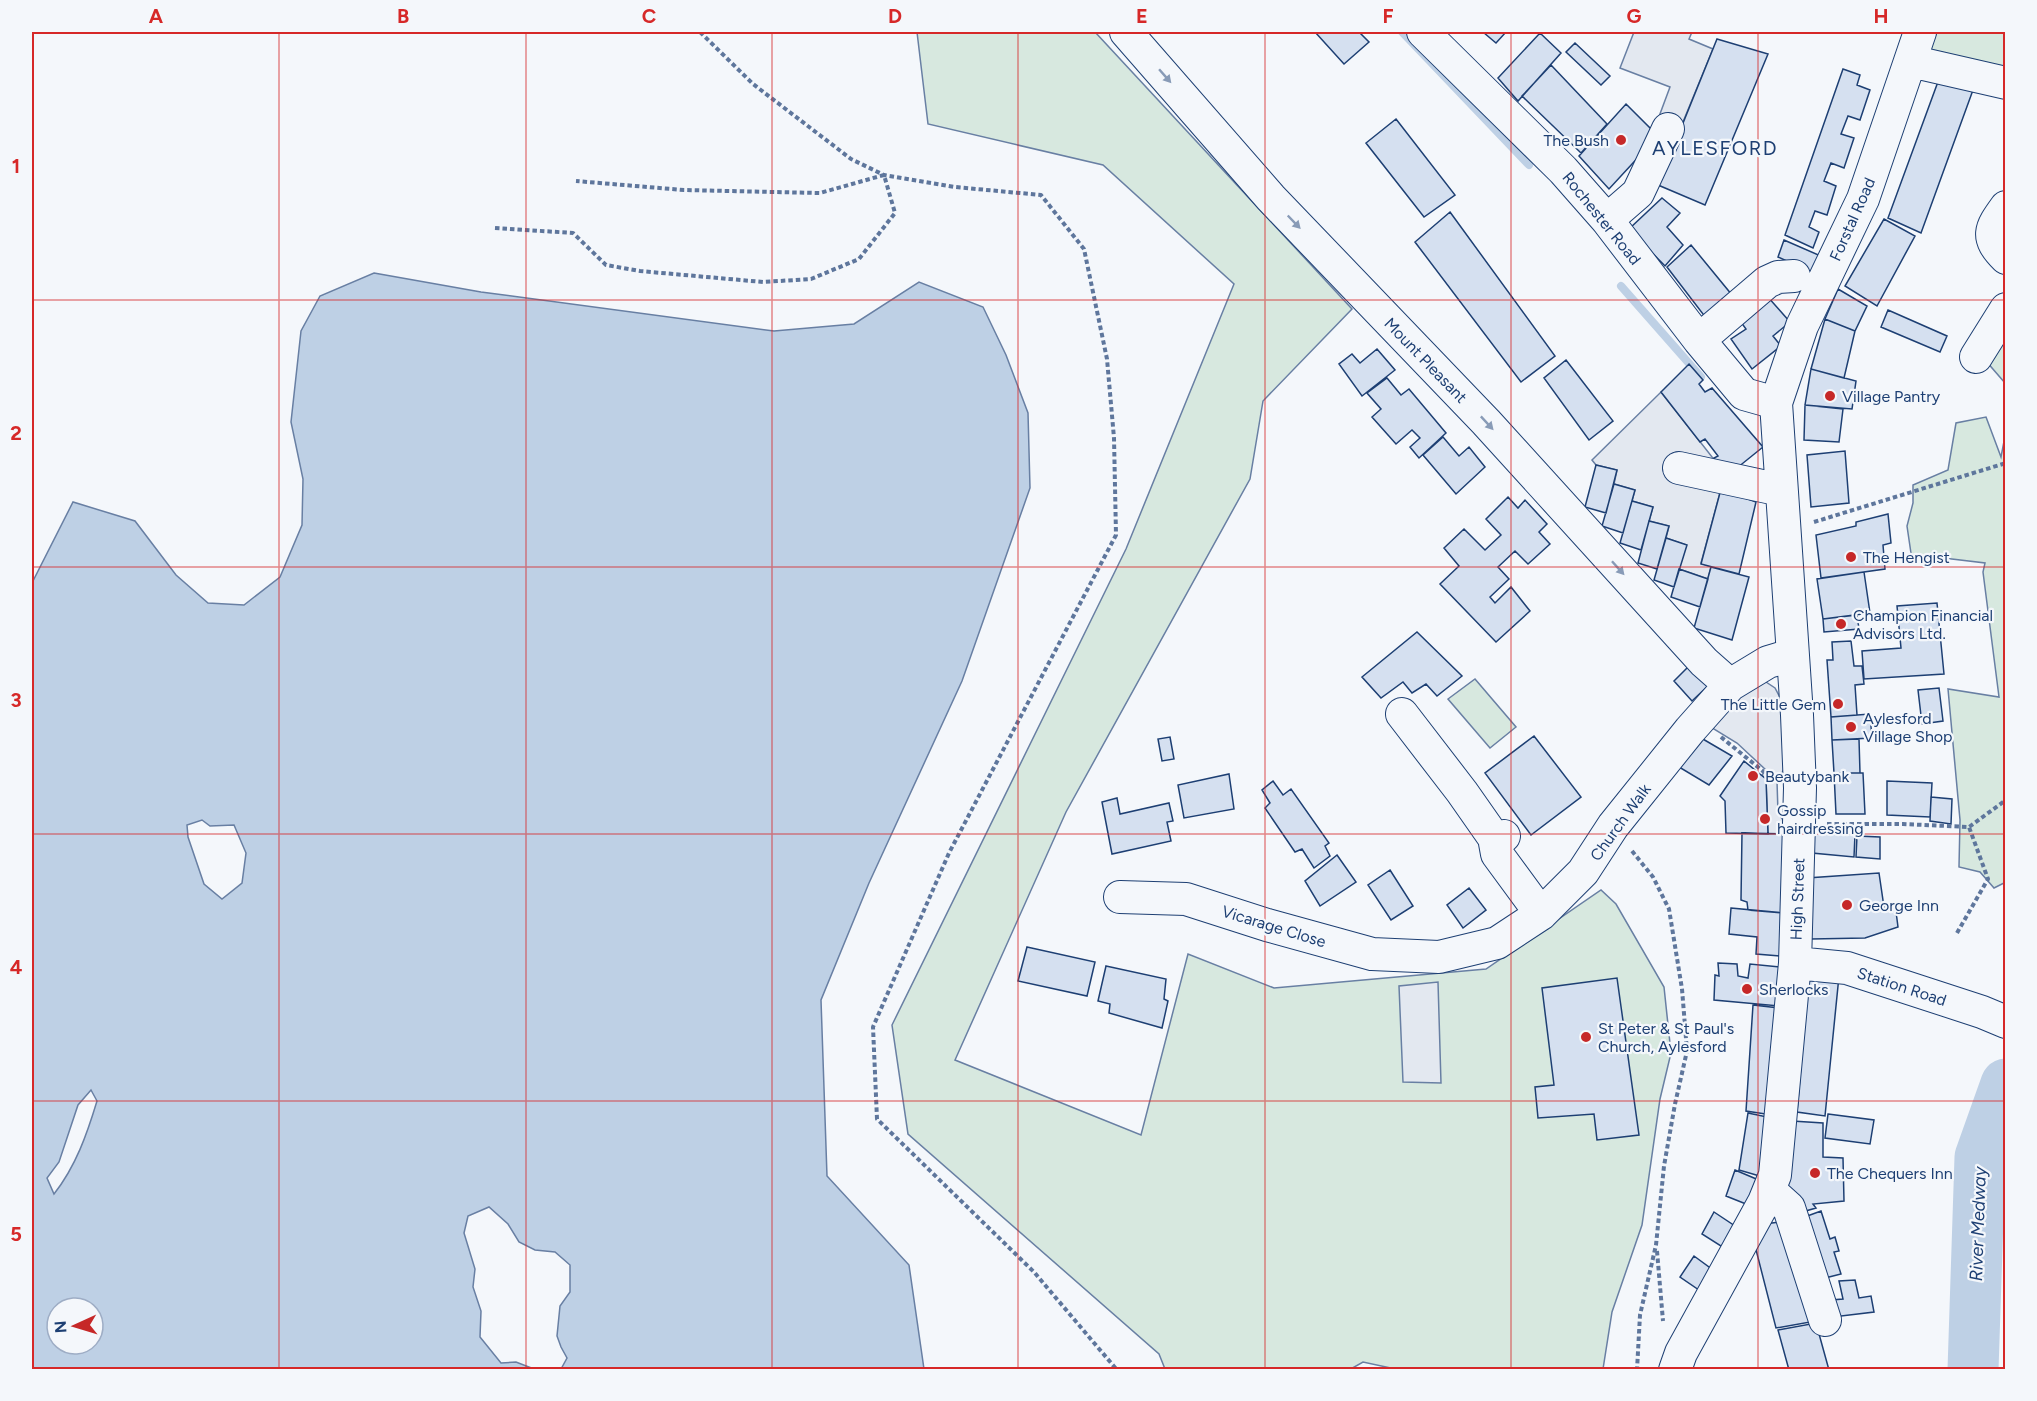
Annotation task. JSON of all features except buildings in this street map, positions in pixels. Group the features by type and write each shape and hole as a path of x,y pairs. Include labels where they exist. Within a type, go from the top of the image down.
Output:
{"street":[{"name":"Mount Pleasant","path":"1126,32 1271,198 1486,422 1704,662 1730,685"},
{"name":"Rochester Road","path":"1423,32 1563,170 1607,220 1698,340 1744,394 1776,403"},
{"name":"Forstal Road","path":"1776,403 1802,326 1863,199 1920,32"},
{"path":"1910,61 2006,83"},
{"path":"1607,220 1638,193 1668,129"},
{"path":"2006,207 1994,224 1992,237 1994,247 2006,258"},
{"path":"1698,340 1767,282 1778,277 1794,276"},
{"path":"1976,357 2006,309"},
{"name":"High Street","path":"1675,1370 1681,1353 1764,1202 1775,1175 1795,963 1799,824 1797,715 1776,403"},
{"path":"1679,468 1781,490"},
{"name":"Church Walk","path":"1428,957 1439,957 1497,943 1541,914 1583,872 1608,834 1730,685 1768,662 1792,655"},
{"path":"1402,714 1501,839 1495,843 1497,854 1541,914"},
{"name":"Vicarage Close","path":"1120,897 1186,899 1267,925 1372,954 1428,957"},
{"name":"Station Road","path":"1795,963 1847,968 2006,1022"},
{"path":"1769,1190 1789,1208 1825,1320"}],"path":[{"path":"700,32 753,84 851,159 884,175 955,187 1041,195 1084,249 1107,359 1114,438 1116,535 949,853 873,1027 877,1119 1034,1272 1117,1370"},
{"path":"576,181 684,190 820,193 884,175"},
{"path":"495,228 573,233 606,265 640,271 763,282 811,279 859,259 895,213 884,175"},
{"path":"1784,531 2006,463"},
{"path":"1697,723 1724,738 1764,772"},
{"path":"1799,824 1903,824 1969,827 2006,800"},
{"path":"1957,933 1989,879 1969,827"},
{"path":"1608,834 1632,851 1646,868 1669,909 1682,989 1687,1052 1664,1166 1656,1245 1640,1315 1638,1370"},
{"path":"1656,1245 1664,1323"}],"shaded area":[{"path":"917,32 1095,32 1352,309 1263,401 1250,479 1066,812 955,1060 1141,1135 1188,954 1274,988 1486,969 1601,890 1616,904 1664,987 1671,1053 1660,1099 1642,1225 1612,1312 1603,1369 1400,1370 1363,1362 1349,1370 1165,1369 1159,1354 908,1134 892,1025 1126,549 1234,284 1103,165 928,124"},
{"path":"1634,32 1692,32 1689,39 1713,49 1678,134 1657,122 1670,87 1620,68"},
{"path":"1937,32 2005,32 2005,83 1924,64"},
{"path":"2005,317 2005,383 1986,361"},
{"path":"1661,392 1727,476 1721,489 1701,563 1711,567 1708,579 1679,569 1686,545 1666,538 1669,526 1649,521 1653,507 1632,501 1635,490 1614,484 1617,470 1596,465 1592,460"},
{"path":"1986,417 2001,457 2006,431 2006,882 1994,888 1980,872 1959,867 1960,820 1948,689 1999,697 1983,572 1985,563 1935,557 1912,560 1907,526 1913,503 1913,485 1948,470 1956,423"},
{"path":"1475,679 1516,727 1490,748 1448,699"},
{"path":"1766,682 1775,688 1784,705 1786,766 1777,781 1778,813 1788,827 1788,834 1768,834 1766,780 1762,775 1766,770 1737,743 1704,723 1752,683"},
{"path":"1438,982 1441,1083 1403,1082 1399,986"}],"water":[{"path":"374,273 481,292 774,331 854,324 919,282 983,307 1006,355 1028,413 1030,488 962,681 869,883 821,1000 827,1176 909,1265 924,1369 561,1369 567,1358 557,1336 560,1306 570,1292 570,1265 555,1252 535,1250 519,1242 508,1224 489,1207 468,1216 464,1233 475,1269 473,1287 481,1311 480,1337 501,1363 516,1362 534,1369 32,1369 32,583 73,502 135,521 176,575 208,603 244,605 280,577 302,525 303,479 291,422 301,331 320,296","holes":["202,820 210,826 234,825 246,853 242,883 222,899 204,884 188,837 187,825","91,1090 97,1101 89,1126 75,1161 54,1194 47,1178 59,1162 78,1105"]}],"waterway":[{"path":"1402,32 1529,165"},
{"path":"1621,286 1701,377"},
{"name":"River Medway","path":"1973,1370 1980,1157 2006,1084"}],"place":[{"name":"The Bush","path":"1621,140"},
{"name":"Village Pantry","path":"1830,396"},
{"name":"The Hengist","path":"1851,557"},
{"name":"Champion Financial Advisors Ltd.","path":"1841,624"},
{"name":"The Little Gem","path":"1838,704"},
{"name":"Aylesford Village Shop","path":"1851,727"},
{"name":"Beautybank","path":"1753,776"},
{"name":"Gossip hairdressing","path":"1765,819"},
{"name":"George Inn","path":"1847,905"},
{"name":"Sherlocks","path":"1747,989"},
{"name":"St Peter & St Paul's Church, Aylesford","path":"1586,1037"},
{"name":"The Chequers Inn","path":"1815,1173"}],"district":[{"name":"AYLESFORD","path":"1715,148"}]}
